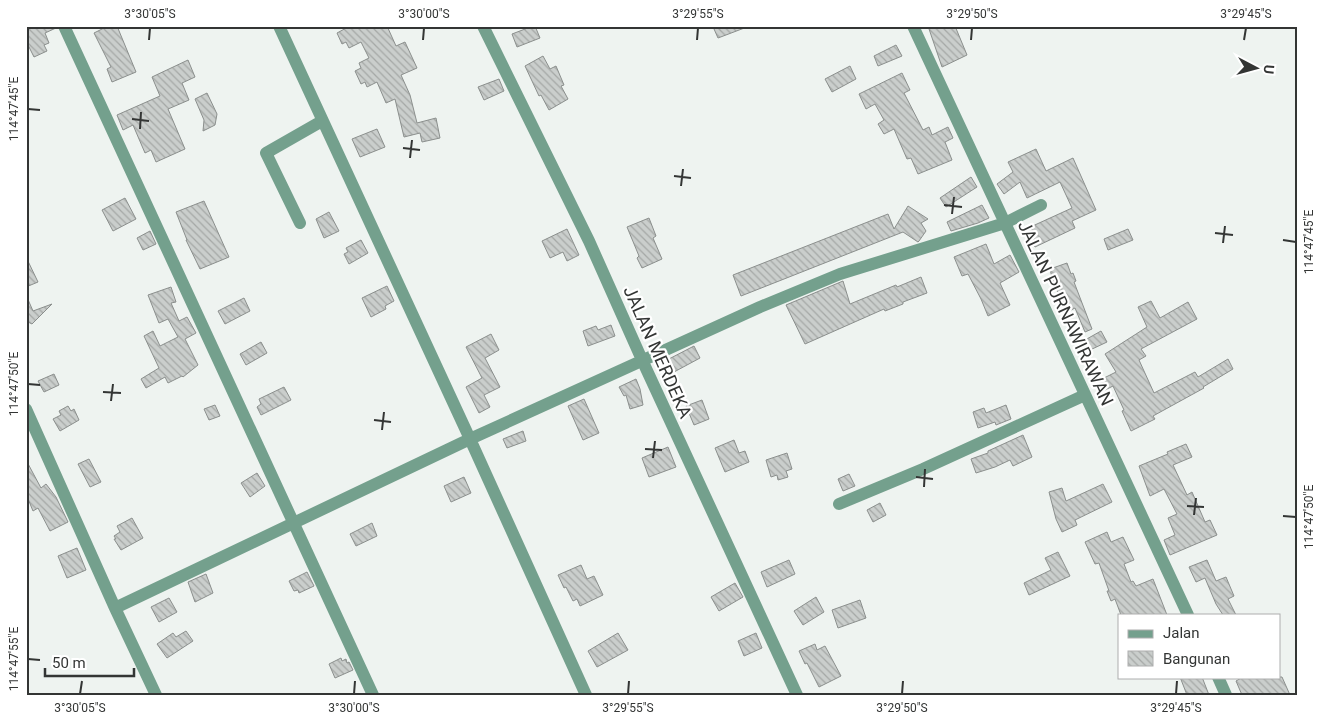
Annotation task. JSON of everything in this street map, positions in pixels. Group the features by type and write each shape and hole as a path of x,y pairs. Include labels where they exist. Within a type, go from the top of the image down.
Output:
{"street":[{"path":"64,26 373,695"},
{"path":"279,26 586,695"},
{"name":"JALAN MERDEKA","path":"483,26 589,241 796,695"},
{"name":"JALAN PURNAWIRAWAN","path":"913,26 1188,614"},
{"path":"300,224 266,153 322,121"},
{"path":"115,608 470,439 643,362 760,307 840,274 1005,223 1041,205"},
{"path":"839,504 923,469 1085,395"},
{"path":"26,409 156,695"},
{"path":"1218,678 1226,695"}],"building":[{"path":"26,26 56,26 56,28 45,33 49,43 44,45 47,51 34,57 26,41"},
{"path":"108,26 117,26 136,72 112,82 107,69 111,67 94,33"},
{"path":"350,26 387,26 396,46 405,42 417,68 401,75 410,95 417,123 436,118 440,138 422,142 420,133 404,137 395,99 386,103 377,82 367,87 365,82 361,84 355,71 361,68 359,63 369,58 361,42 349,48 346,42 342,44 337,33"},
{"path":"535,26 540,38 517,47 512,34"},
{"path":"721,26 747,27 718,38 714,29"},
{"path":"928,26 955,26 967,55 942,67"},
{"path":"896,45 902,56 878,66 874,56"},
{"path":"543,56 550,69 556,66 564,85 561,86 568,99 549,110 541,95 539,96 525,66"},
{"path":"188,60 195,77 182,83 189,100 168,109 185,149 156,162 151,150 145,153 133,125 123,130 117,115 160,96 152,77"},
{"path":"850,66 856,79 832,92 825,79"},
{"path":"902,73 910,90 904,93 923,130 929,127 932,135 948,127 953,138 945,142 952,160 918,174 911,158 907,159 894,129 884,134 878,124 884,120 875,104 866,109 859,94"},
{"path":"499,79 504,91 484,100 478,87"},
{"path":"207,93 217,114 215,125 203,131 204,120 195,99"},
{"path":"377,129 385,147 360,157 352,139"},
{"path":"1036,149 1046,171 1073,158 1096,210 1072,221 1075,228 1035,247 1026,229 1072,208 1060,182 1027,198 1020,182 1004,194 997,184 1013,172 1008,162"},
{"path":"971,177 977,187 946,207 940,198"},
{"path":"125,198 136,219 113,231 102,210"},
{"path":"204,201 229,257 200,269 186,240 176,212"},
{"path":"982,205 989,218 951,231 947,222"},
{"path":"908,206 928,219 921,223 926,231 918,242 903,232 741,296 733,275 888,214 894,229"},
{"path":"329,212 339,231 324,238 316,219"},
{"path":"649,218 656,236 653,238 662,259 642,268 627,227"},
{"path":"567,229 579,255 567,261 563,252 550,258 542,241"},
{"path":"1128,229 1133,240 1108,250 1104,239"},
{"path":"150,231 156,244 143,250 137,238"},
{"path":"361,240 368,253 349,264 344,254 348,252 346,248"},
{"path":"986,244 994,264 1010,255 1019,272 1000,283 1010,305 988,316 968,274 962,276 954,257"},
{"path":"26,257 38,282 26,287"},
{"path":"1067,263 1071,274 1073,273 1076,281 1074,282 1092,329 1085,332 1075,308 1067,312 1053,282 1050,269"},
{"path":"921,277 927,293 885,311 884,309 805,344 786,305 843,281 850,304"},
{"path":"387,286 394,301 385,306 386,309 371,317 362,298"},
{"path":"171,287 176,302 171,303 179,321 187,317 196,333 185,339 198,365 183,377 168,383 165,377 146,388 141,379 159,368 144,336 153,331 160,346 178,337 168,319 159,323 148,295"},
{"path":"26,295 33,311 52,304 32,324 26,321"},
{"path":"244,298 250,311 225,324 218,311"},
{"path":"1151,301 1160,318 1188,302 1197,319 1141,349 1146,356 1139,360 1154,393 1195,372 1198,377 1228,359 1233,369 1204,388 1153,416 1155,419 1131,431 1113,386 1101,392 1096,382 1116,372 1105,354 1147,327 1138,307"},
{"path":"611,325 615,336 588,346 583,331 596,326 598,330"},
{"path":"1101,331 1107,342 1090,350 1085,340"},
{"path":"491,334 499,350 485,358 500,387 484,395 490,407 479,413 466,387 482,378 466,347"},
{"path":"261,342 267,353 246,365 240,354"},
{"path":"694,346 700,358 674,372 667,360"},
{"path":"54,374 59,385 44,392 38,381"},
{"path":"636,379 643,405 630,409 626,395 624,396 619,387"},
{"path":"284,387 291,400 261,415 257,407 261,404 259,399"},
{"path":"584,399 599,433 583,440 568,406"},
{"path":"702,400 709,419 694,425 686,406"},
{"path":"215,405 220,416 209,420 204,409"},
{"path":"1006,405 1011,419 996,425 995,422 978,428 973,412 984,408 986,413"},
{"path":"68,406 71,411 74,409 79,420 60,431 53,419 61,415 59,411"},
{"path":"523,431 526,441 507,448 503,439"},
{"path":"1023,435 1032,457 1013,466 1010,460 976,473 971,459 988,453 988,451"},
{"path":"734,440 739,453 745,451 749,462 725,472 715,448"},
{"path":"1186,444 1192,457 1173,465 1187,495 1192,492 1205,522 1210,520 1217,535 1170,555 1164,540 1175,535 1168,518 1177,514 1164,489 1150,496 1139,466"},
{"path":"668,447 676,467 649,477 642,458"},
{"path":"787,453 792,469 786,471 788,477 778,480 777,475 771,477 766,460"},
{"path":"89,459 101,482 90,487 78,464"},
{"path":"26,460 41,488 46,484 56,497 68,522 50,531 38,508 33,511 26,494"},
{"path":"257,473 265,486 250,497 241,483"},
{"path":"849,474 855,486 843,491 838,479"},
{"path":"464,477 471,493 451,502 444,486"},
{"path":"1103,484 1112,502 1075,520 1077,525 1062,532 1056,519 1049,492 1062,488 1066,501"},
{"path":"880,503 886,515 873,522 867,510"},
{"path":"132,518 143,538 121,550 114,539 116,539 114,536 120,532 117,526"},
{"path":"372,523 377,536 356,546 350,534"},
{"path":"1107,532 1111,542 1123,537 1134,560 1124,564 1131,582 1133,581 1136,586 1153,579 1167,614 1121,614 1115,599 1111,601 1099,563 1095,564 1085,542"},
{"path":"77,548 86,570 67,578 58,556"},
{"path":"1058,552 1070,576 1029,595 1024,583 1051,570 1045,558"},
{"path":"789,560 795,574 767,587 761,572"},
{"path":"1207,560 1216,581 1226,577 1234,596 1228,599 1236,614 1222,614 1205,578 1196,582 1189,567"},
{"path":"581,565 587,579 594,576 603,595 580,606 577,599 573,601 558,575"},
{"path":"307,572 314,586 299,593 298,590 294,591 289,581"},
{"path":"206,574 213,593 195,602 188,582"},
{"path":"735,583 743,597 719,611 711,597"},
{"path":"816,597 824,612 803,625 794,611"},
{"path":"169,598 177,612 159,622 151,607"},
{"path":"860,600 866,618 838,628 832,610"},
{"path":"186,631 193,641 167,658 157,644 173,633 176,637"},
{"path":"618,633 628,650 597,667 588,651"},
{"path":"756,633 762,648 744,656 738,641"},
{"path":"815,644 817,650 825,646 841,676 819,687 799,651"},
{"path":"341,658 342,661 346,659 347,663 349,662 353,670 335,678 329,664"},
{"path":"1282,677 1290,695 1242,695 1236,681 1241,678"},
{"path":"1180,678 1202,678 1209,695 1187,695"}]}
